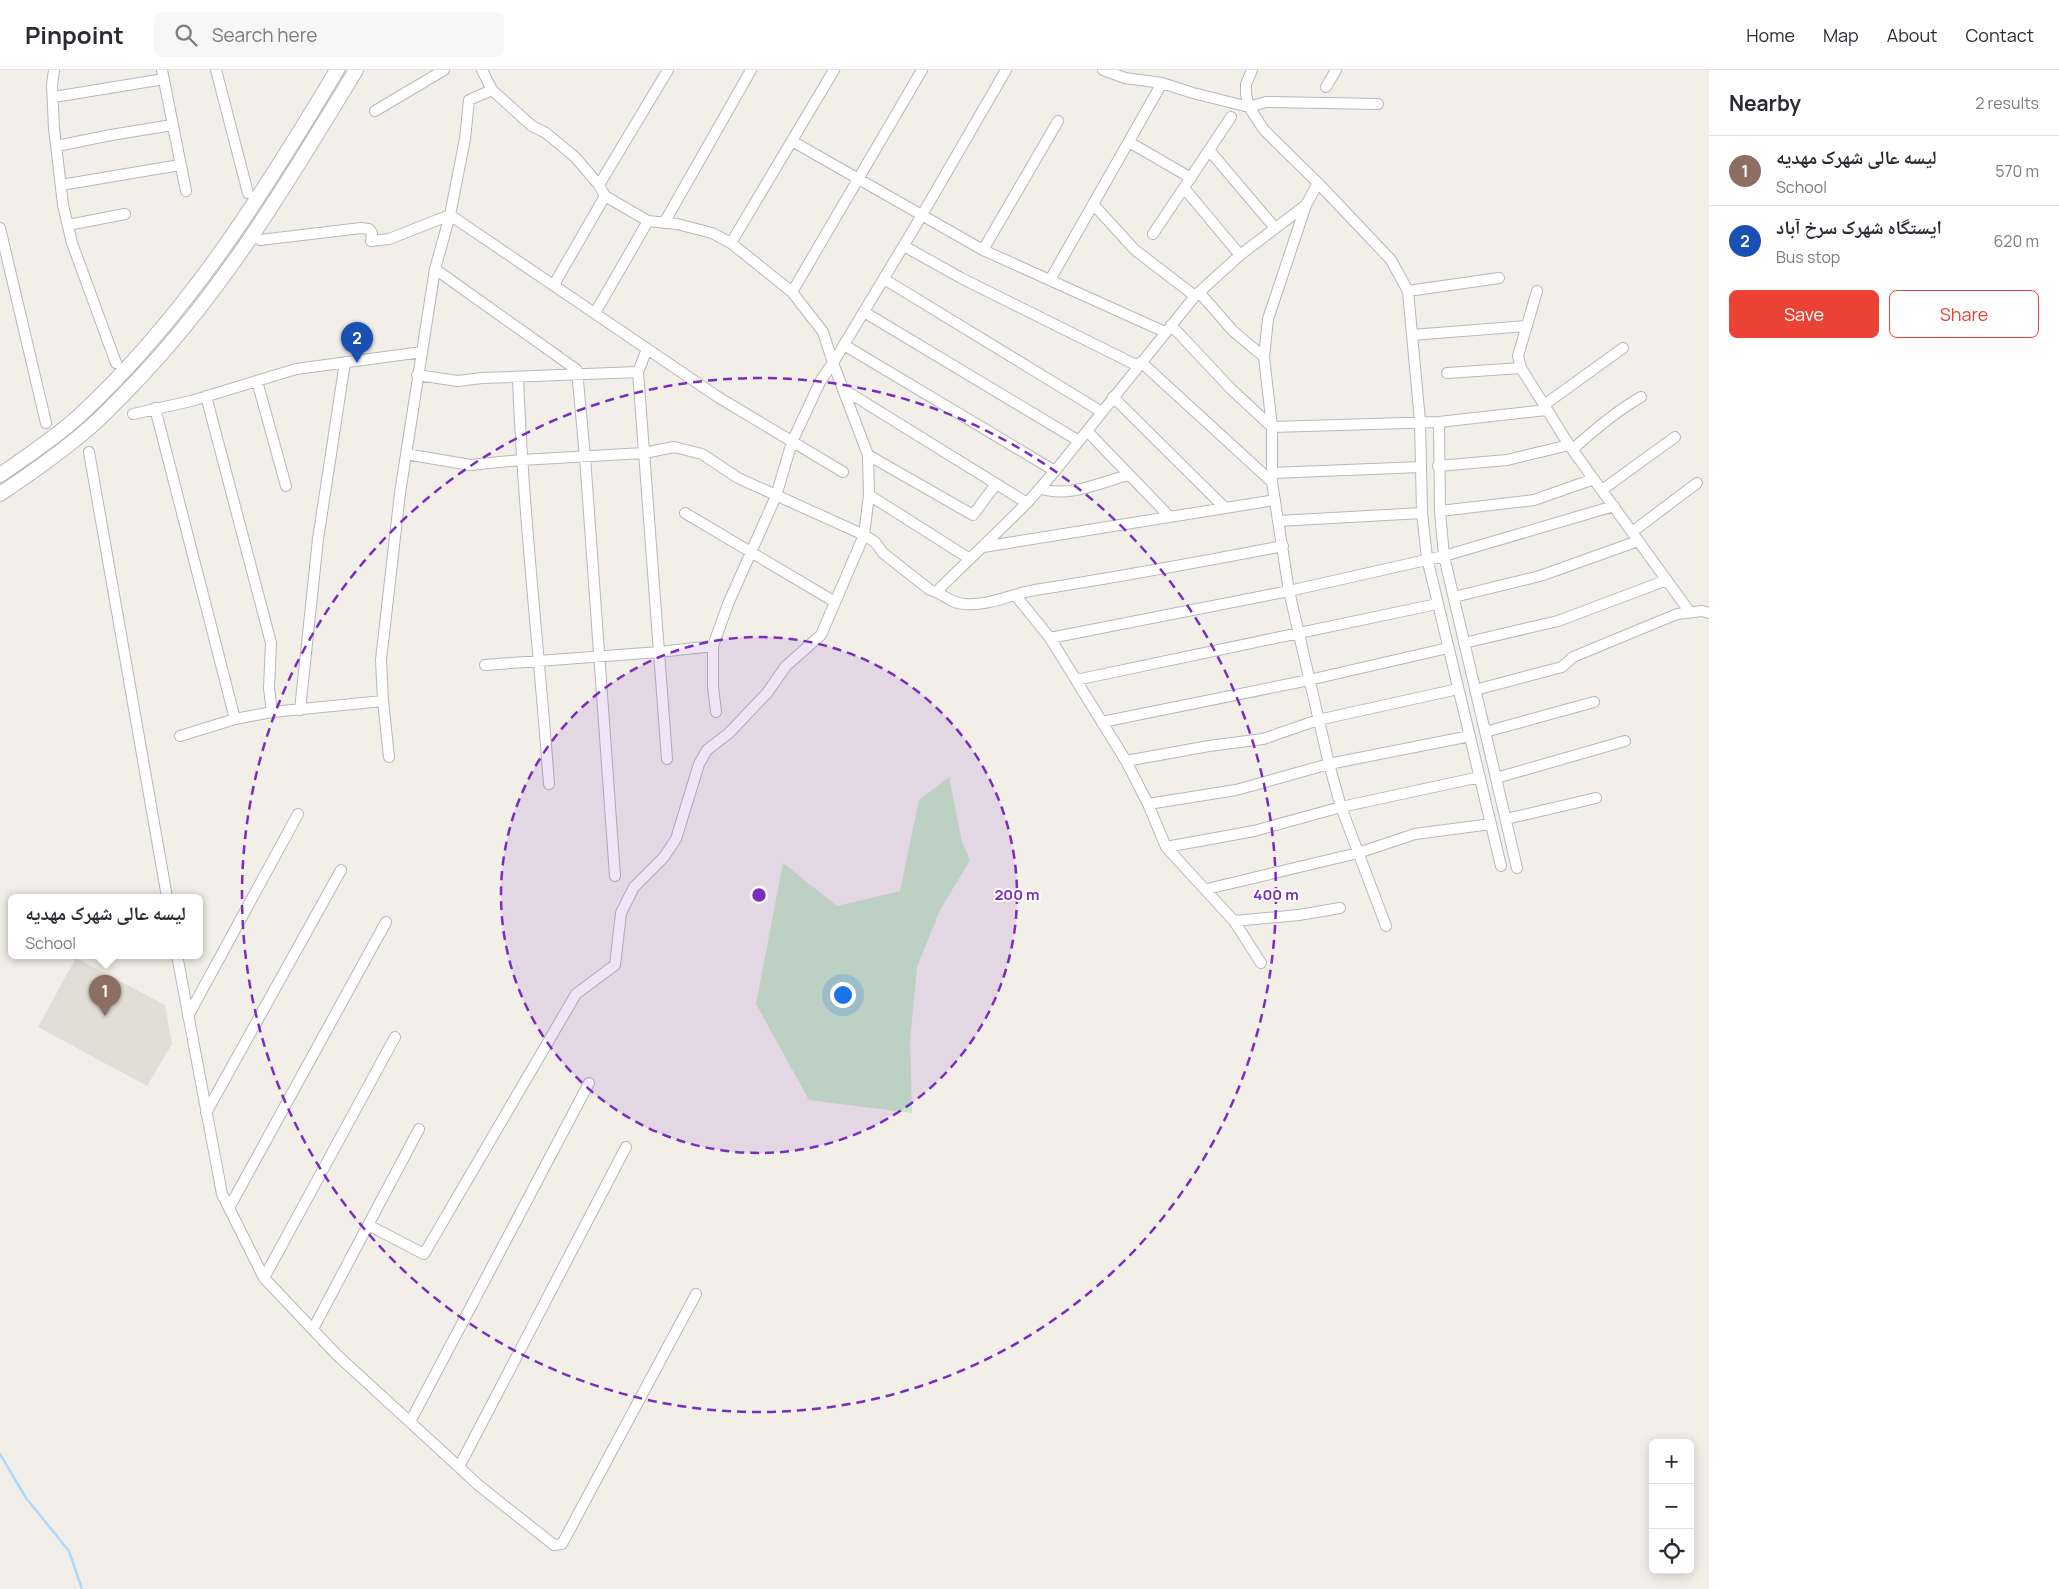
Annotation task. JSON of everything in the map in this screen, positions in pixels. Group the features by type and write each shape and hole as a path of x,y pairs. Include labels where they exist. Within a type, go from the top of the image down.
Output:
{"main road":[{"path":"0,475 78,417 169,322 225,248 338,70"},
{"path":"0,494 89,429 138,380 181,332 238,257 356,70"}],"street":[{"path":"54,70 52,86 54,128 68,225 72,243 116,363"},
{"path":"216,70 248,193"},
{"path":"375,111 444,70"},
{"path":"368,1225 424,1254 576,994 615,966 621,913 634,887 664,857 676,839 699,764 707,750 729,732 768,693 786,666 821,635 864,535 869,495 868,455 822,332 792,292 731,243 712,233 677,224 648,221 605,196 599,185 575,156 546,133 532,126 492,90 482,70"},
{"path":"599,185 668,70"},
{"path":"664,223 751,70"},
{"path":"731,243 834,70"},
{"path":"792,292 922,70"},
{"path":"716,712 713,686 713,646 728,604 776,496 792,442 821,380 904,246 1006,70"},
{"path":"1103,70 1125,78 1162,83 1249,107 1266,102 1378,104"},
{"path":"1252,70 1246,84 1246,94 1249,107 1264,130 1318,183 1391,260 1408,291 1420,421 1422,513 1427,558 1501,866"},
{"path":"1326,87 1336,70"},
{"path":"54,97 163,74 186,191"},
{"path":"1050,280 1162,83"},
{"path":"389,757 381,660 400,493 417,375 435,269 450,215 465,139 468,100 492,90"},
{"path":"1153,234 1231,117"},
{"path":"983,250 1058,120"},
{"path":"58,146 172,125"},
{"path":"792,141 983,250 1050,280 1168,328 1272,427 1420,421 1439,422 1545,408 1623,348"},
{"path":"1129,142 1191,178"},
{"path":"1209,150 1275,228"},
{"path":"61,185 180,165"},
{"path":"1318,183 1306,205 1268,319 1264,357 1272,427 1272,477 1289,591 1329,764 1341,807 1386,926"},
{"path":"1184,188 1240,255"},
{"path":"556,287 556,281 605,196"},
{"path":"1093,204 1135,250 1197,294 1233,331 1264,357"},
{"path":"936,592 1027,503 1055,471 1197,294 1240,255 1306,205"},
{"path":"68,225 125,214"},
{"path":"260,240 361,228 369,229 372,233 371,240 389,239 450,215"},
{"path":"450,215 718,397 843,472"},
{"path":"595,314 648,221"},
{"path":"0,228 46,423"},
{"path":"904,246 961,278 1140,364 1272,477 1421,467"},
{"path":"435,269 577,370 616,876"},
{"path":"1408,291 1499,278"},
{"path":"884,279 1102,412"},
{"path":"1537,291 1518,356 1521,368 1571,447 1689,611"},
{"path":"864,312 1079,441"},
{"path":"1412,335 1527,326"},
{"path":"844,345 1055,471"},
{"path":"647,349 638,372 667,759"},
{"path":"134,414 206,396 296,369 422,352"},
{"path":"300,710 318,539 345,362"},
{"path":"1447,373 1521,368"},
{"path":"417,375 458,381 638,372"},
{"path":"518,377 521,460 540,661 549,784"},
{"path":"257,381 286,486"},
{"path":"843,389 1027,503"},
{"path":"206,396 271,643 269,688 272,712"},
{"path":"1113,397 1226,508"},
{"path":"1438,466 1507,460 1571,447 1624,406 1641,397"},
{"path":"155,408 235,719"},
{"path":"1439,422 1438,466 1444,556 1517,868"},
{"path":"1086,431 1170,517"},
{"path":"1602,490 1675,437"},
{"path":"406,454 470,466 521,460 644,453 674,447 702,454 738,478 864,535 875,542 883,553 930,590 949,601 964,604 990,604 1029,591 1153,571 1283,546"},
{"path":"89,452 166,894"},
{"path":"868,455 973,515 996,484"},
{"path":"1040,488 1050,492 1075,490 1128,475"},
{"path":"1440,511 1534,500 1594,479"},
{"path":"1454,597 1540,576 1635,537 1697,483"},
{"path":"869,495 970,559"},
{"path":"982,547 1275,500"},
{"path":"1050,638 1289,591 1427,558 1444,556 1614,506"},
{"path":"685,513 835,602"},
{"path":"1278,521 1422,513"},
{"path":"1464,643 1558,621 1667,580"},
{"path":"1016,596 1050,638 1126,761 1148,804 1166,847 1207,889 1234,921 1261,963"},
{"path":"1076,680 1438,604"},
{"path":"1475,690 1562,667 1573,657 1677,614 1689,611 1709,613"},
{"path":"485,665 713,646"},
{"path":"1102,722 1309,680 1448,648"},
{"path":"1126,761 1209,746 1262,739 1318,720 1458,690"},
{"path":"180,736 235,719 272,712 383,701"},
{"path":"1485,732 1594,702"},
{"path":"1148,804 1236,790 1329,764 1470,736"},
{"path":"1496,778 1625,742"},
{"path":"1166,847 1254,831 1341,807 1480,777"},
{"path":"1506,819 1596,798"},
{"path":"188,1016 298,814"},
{"path":"1207,889 1358,853 1415,834 1491,824"},
{"path":"206,1113 341,870"},
{"path":"1234,921 1299,915 1340,908"},
{"path":"229,1208 386,922"},
{"path":"178,959 222,1194 264,1278 337,1355 459,1467 554,1545 562,1544 696,1294"},
{"path":"264,1278 395,1037"},
{"path":"410,1422 589,1083"},
{"path":"312,1329 419,1129"},
{"path":"459,1467 626,1146"}],"shaded area":[{"path":"75,959 78,959 165,1005 172,1044 147,1086 38,1027"}],"green space":[{"path":"949,777 962,842 970,860 940,910 917,967 910,1041 912,1113 809,1100 756,1004 783,863 837,906 900,891 919,800"}],"waterway":[{"path":"0,1454 26,1498 69,1551 82,1589"}],"place":[{"name":"ایستگاه شهرک سرخ آباد","path":"357,363"},
{"name":"لیسه عالی شهرک مهدیه","path":"105,1016"}]}
